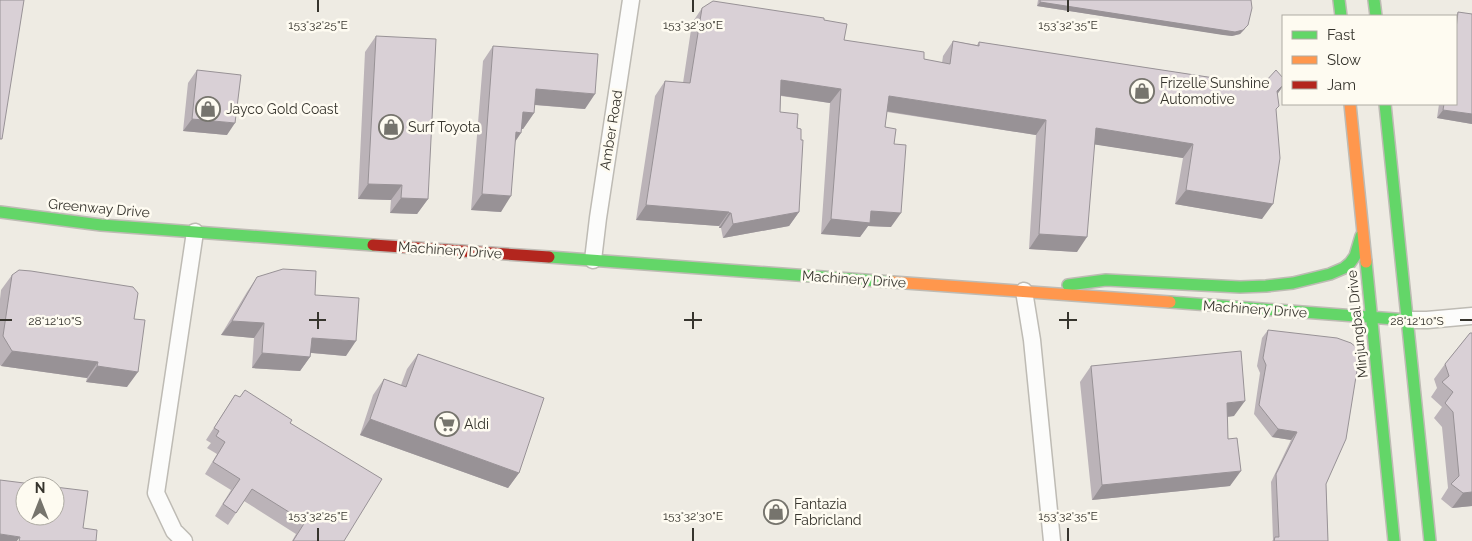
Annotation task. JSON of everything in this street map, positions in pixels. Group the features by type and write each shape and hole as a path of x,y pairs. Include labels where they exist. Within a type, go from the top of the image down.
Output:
{"street":[{"name":"Amber Road","path":"593,260 631,0"},
{"path":"1339,0 1340,15"},
{"path":"1374,0 1376,15"},
{"name":"Minjungbal Drive","path":"1350,105 1394,541"},
{"path":"1385,105 1430,541"},
{"name":"Greenway Drive","path":"0,212 101,225 196,232"},
{"name":"Machinery Drive","path":"196,232 1408,320"},
{"path":"184,541 174,531 156,493 196,232"},
{"name":"Machinery Drive","path":"1043,292 1081,282 1100,280 1252,287 1308,280 1336,273 1348,265 1355,255 1362,232"},
{"path":"1024,291 1032,340 1052,541"},
{"path":"1408,320 1472,316"}],"building":[{"path":"0,0 24,0 2,139 0,139"},
{"path":"1040,0 1251,0 1252,8 1248,25 1243,30 1235,32 1040,2"},
{"path":"713,1 824,18 824,20 847,24 844,40 924,52 924,59 950,64 953,41 979,46 979,42 1247,83 1257,80 1266,81 1276,70 1282,77 1282,86 1277,91 1279,106 1276,109 1280,158 1273,204 1186,190 1193,144 1096,128 1087,237 1039,234 1046,120 889,96 885,127 896,129 894,144 906,145 901,213 871,211 870,223 831,219 841,89 781,80 780,112 798,114 797,128 801,129 801,140 803,140 799,212 733,224 731,213 729,212 646,205 665,81 690,83 702,8"},
{"path":"1458,12 1472,14 1472,114 1443,110 1444,105 1457,105"},
{"name":"Surf Toyota","path":"376,36 436,39 428,199 401,198 402,185 368,184"},
{"path":"493,46 598,54 595,94 536,89 534,113 523,112 521,133 516,132 511,196 482,194"},
{"name":"Jayco Gold Coast","path":"197,70 241,75 235,123 192,119"},
{"path":"283,269 316,271 315,295 359,298 356,341 312,338 310,357 262,353 264,323 232,321 257,277"},
{"path":"19,270 133,287 138,293 134,319 145,320 138,372 97,366 98,362 12,351 3,336 12,275"},
{"path":"1268,330 1337,338 1351,343 1357,348 1358,364 1346,439 1326,484 1328,541 1274,541 1275,537 1279,537 1276,474 1297,432 1278,429 1259,405 1266,365 1263,358"},
{"path":"1470,333 1472,333 1472,492 1463,493 1451,484 1459,476 1453,412 1445,403 1453,392 1442,382 1449,376 1445,364"},
{"path":"1241,351 1245,401 1227,403 1228,439 1237,438 1241,471 1102,485 1091,366"},
{"name":"Aldi","path":"418,354 544,398 519,473 370,419 384,379 406,387"},
{"path":"245,390 292,420 290,423 382,479 344,541 293,541 305,522 252,489 236,513 223,504 240,479 213,462 225,442 216,436 219,431 214,428 235,395 240,397"},
{"path":"0,480 15,482 15,526 65,526 65,488 88,491 83,528 97,530 96,541 19,541 20,537 0,534"}],"traffic: fast":[{"path":"1339,0 1341,15"},
{"path":"1374,0 1376,15"},
{"path":"1385,105 1430,541"},
{"path":"0,212 101,225 373,245"},
{"path":"1068,285 1106,280 1240,287 1293,283 1330,274 1344,268 1355,256 1361,236"},
{"path":"549,257 892,282"},
{"path":"1366,262 1394,541"},
{"path":"1170,302 1408,320"}],"traffic: slow":[{"path":"1350,105 1366,262"},
{"path":"892,282 1170,302"}],"traffic: jam":[{"path":"373,245 549,257"}],"place":[{"name":"Frizelle Sunshine Automotive","path":"1142,91"},
{"name":"Jayco Gold Coast","path":"208,109"},
{"name":"Surf Toyota","path":"391,127"},
{"name":"Aldi","path":"447,424"},
{"name":"Fantazia Fabricland","path":"776,512"}]}
